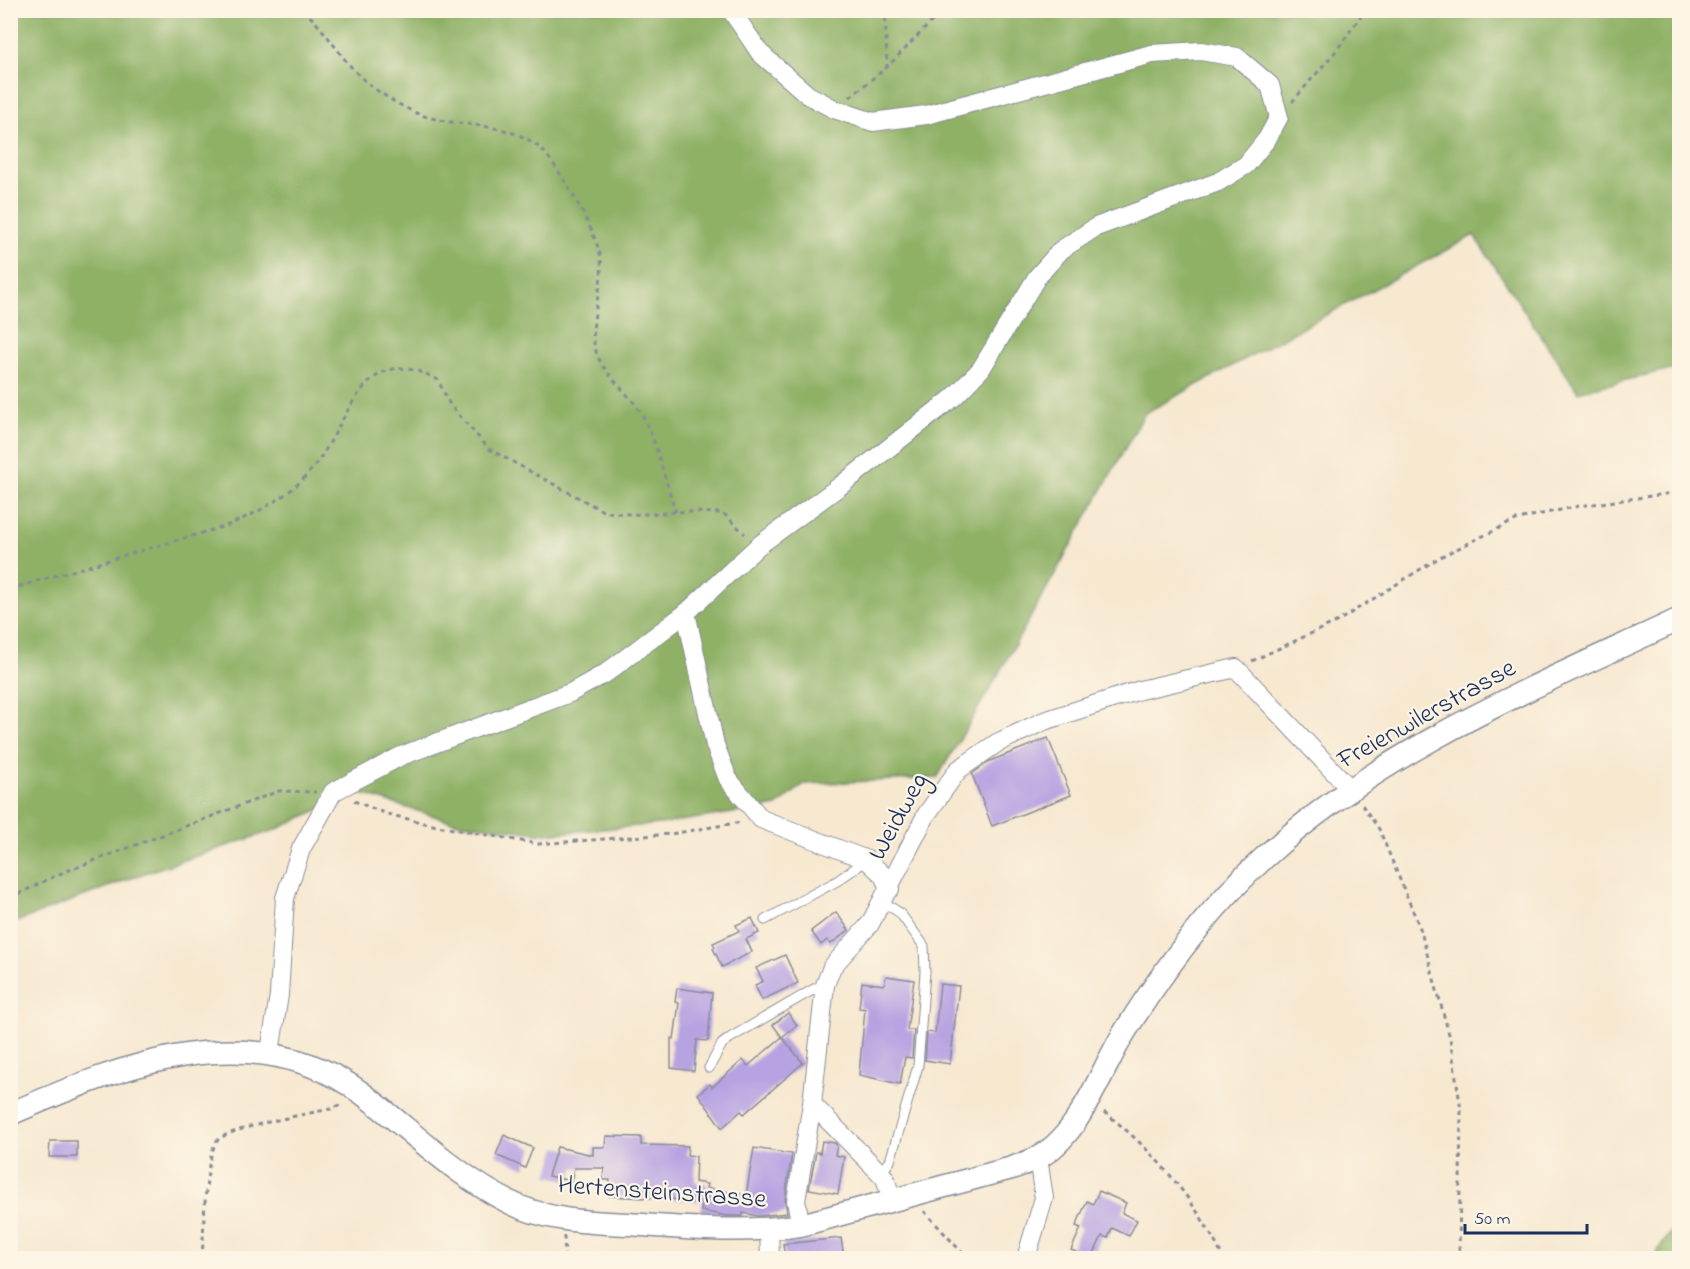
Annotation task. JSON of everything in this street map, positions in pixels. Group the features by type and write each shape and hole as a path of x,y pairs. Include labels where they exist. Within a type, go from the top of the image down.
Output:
{"street":[{"path":"270,1052 279,995 285,898 301,849 333,792 401,756 570,693 606,673 686,613 758,546 840,486 954,397 981,369 1036,277 1060,250 1096,227 1218,182 1246,165 1267,140 1279,117 1270,85 1237,57 1201,51 1152,54 926,115 873,122 834,110 808,95 760,53 732,10"},
{"path":"686,613 715,745 728,779 761,819 867,860 882,874 886,895"},
{"name":"Freienwilerstrasse","path":"1038,1158 1060,1140 1086,1104 1123,1034 1184,946 1264,857 1350,789 1415,748 1483,712 1680,619"},
{"path":"1236,668 1350,789"},
{"name":"Weidweg","path":"801,1225 796,1201 812,1104 825,986 832,966 870,924 926,815 958,770 997,743 1044,721 1130,693 1236,668"},
{"name":"Hertensteinstrasse","path":"10,1114 86,1083 176,1057 217,1050 270,1052 324,1070 361,1092 490,1191 532,1211 563,1219 769,1230 801,1225 1038,1158"},
{"path":"812,1104 903,1197"},
{"path":"1026,1258 1044,1198 1038,1158"},
{"path":"769,1230 770,1258"}],"lane":[{"path":"765,920 837,881 867,860"},
{"path":"881,1174 890,1161 918,1066 925,972 924,946 886,895"},
{"path":"709,1068 722,1044 730,1038 814,989 825,986"}],"path":[{"path":"303,10 322,26 353,70 384,95 413,112 445,121 485,125 517,135 539,148 554,163 589,225 601,259 594,334 598,358 641,413 676,512"},
{"path":"885,10 887,67"},
{"path":"834,110 887,67 943,10"},
{"path":"1279,117 1336,51 1365,10"},
{"path":"10,589 226,526 273,503 316,465 361,392 375,375 409,367 438,380 450,405 489,449 603,511 623,515 651,516 676,512 723,513 758,546"},
{"path":"1236,668 1338,621 1448,552 1518,519 1579,506 1680,492"},
{"path":"1350,789 1379,830 1420,928 1450,1038 1461,1110 1459,1258"},
{"path":"10,898 59,874 279,790 333,792 387,814 448,829 538,844 671,834 761,819"},
{"path":"202,1258 209,1161 219,1139 235,1131 335,1108 361,1092"},
{"path":"1086,1104 1097,1107 1123,1127 1155,1160 1191,1201 1223,1258"},
{"path":"903,1197 927,1215 967,1258"}],"green space":[{"path":"11,11 1679,11 1679,367 1578,392 1474,235 1145,413 998,675 937,778 804,784 777,806 661,824 544,834 454,822 356,792 275,830 145,873 11,924"},
{"path":"1679,1220 1679,1258 1653,1258"}],"building":[{"path":"1048,738 1071,795 992,826 972,774 990,761"},
{"path":"836,912 849,930 831,944 827,940 821,945 811,931"},
{"path":"752,918 759,933 746,939 752,952 722,967 713,943 739,931 736,925"},
{"path":"785,955 798,983 762,1000 755,985 763,981 756,968"},
{"path":"886,976 914,980 907,1030 914,1030 912,1058 905,1057 900,1084 859,1075 865,1009 859,1008 862,982 884,985"},
{"path":"940,984 959,986 950,1064 925,1060 927,1032 935,1033"},
{"path":"677,988 712,993 708,1041 697,1040 694,1071 671,1068 671,1038 674,1039 679,1003 675,1002"},
{"path":"788,1013 797,1025 782,1037 773,1025"},
{"path":"782,1037 803,1063 744,1114 741,1111 722,1128 698,1094 710,1084 712,1087 743,1060 748,1066"},
{"path":"504,1135 533,1148 525,1168 496,1155"},
{"path":"606,1136 641,1137 641,1145 688,1146 687,1155 696,1156 695,1182 707,1184 706,1188 746,1195 754,1148 792,1154 785,1199 787,1213 758,1216 743,1213 743,1216 727,1216 701,1211 703,1201 609,1196 610,1180 603,1180 604,1168 574,1168 571,1181 548,1176 557,1147 593,1155 593,1147 605,1147"},
{"path":"50,1141 77,1141 77,1157 49,1157"},
{"path":"822,1141 835,1143 837,1146 835,1155 844,1157 838,1194 809,1189 816,1152 820,1153"},
{"path":"1099,1191 1126,1203 1122,1213 1137,1220 1129,1236 1112,1228 1108,1238 1102,1236 1092,1258 1071,1250 1081,1228 1076,1226 1087,1201 1093,1204"},
{"path":"841,1238 844,1258 785,1258 783,1244"}]}
